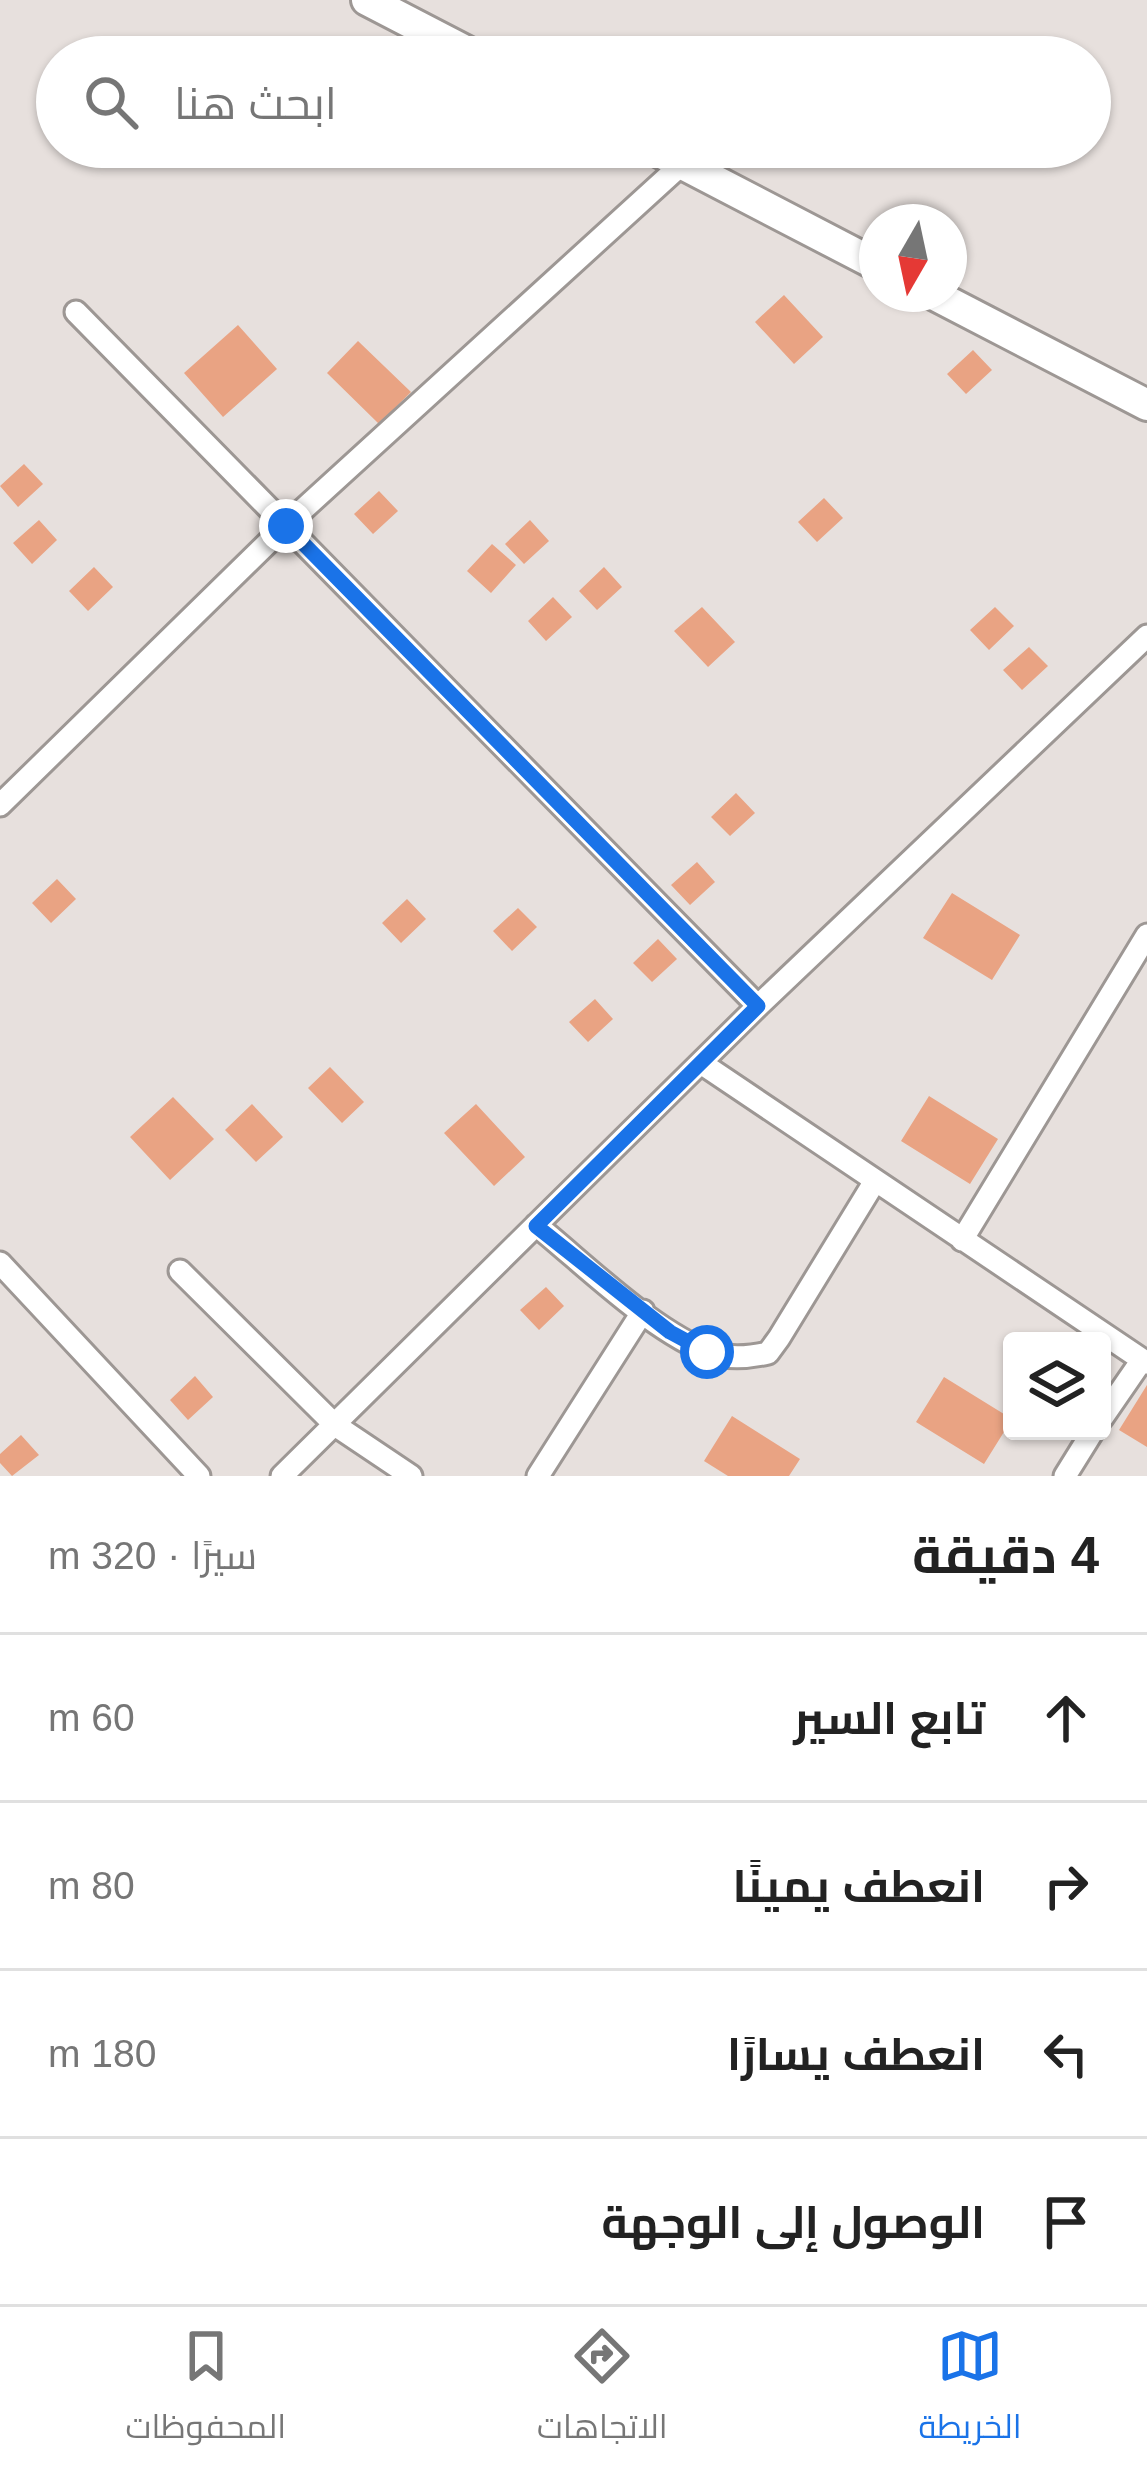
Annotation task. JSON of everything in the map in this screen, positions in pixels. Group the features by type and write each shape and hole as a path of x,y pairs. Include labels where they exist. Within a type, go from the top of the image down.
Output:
{"street":[{"path":"368,0 437,36"},
{"path":"0,806 286,526 678,168"},
{"path":"690,168 859,256"},
{"path":"76,312 758,1006"},
{"path":"967,312 1147,405"},
{"path":"282,1476 758,1006 1147,636"},
{"path":"962,1240 1147,935"},
{"path":"701,1063 1144,1362 1111,1406"},
{"path":"536,1226 670,1332 707,1352 745,1358 768,1353 875,1181"},
{"path":"0,1263 199,1476"},
{"path":"181,1271 334,1425 411,1476"},
{"path":"538,1476 643,1311"},
{"path":"1065,1476 1087,1440"}],"building":[{"path":"784,295 823,337 794,364 755,322"},
{"path":"238,325 277,369 223,417 184,373"},
{"path":"358,341 411,392 379,424 327,373"},
{"path":"973,350 992,370 966,394 947,374"},
{"path":"24,464 43,484 18,507 0,486"},
{"path":"379,491 398,511 373,534 354,514"},
{"path":"824,498 843,518 817,542 798,522"},
{"path":"39,520 57,540 32,564 13,543"},
{"path":"530,520 549,541 524,564 505,544"},
{"path":"492,544 516,565 491,593 467,571"},
{"path":"94,567 113,587 88,611 69,591"},
{"path":"604,567 622,587 597,610 579,591"},
{"path":"553,597 572,617 546,641 528,621"},
{"path":"702,607 735,642 708,667 674,631"},
{"path":"995,607 1014,626 989,650 970,630"},
{"path":"1029,647 1048,666 1022,690 1003,670"},
{"path":"736,793 755,813 730,836 711,817"},
{"path":"697,862 715,882 690,905 671,885"},
{"path":"57,879 76,899 51,923 32,903"},
{"path":"952,893 1020,935 992,980 923,938"},
{"path":"407,899 426,919 401,943 382,923"},
{"path":"518,908 537,927 512,951 493,931"},
{"path":"658,939 677,959 652,982 633,963"},
{"path":"595,999 613,1019 588,1042 569,1022"},
{"path":"330,1067 364,1102 342,1123 308,1088"},
{"path":"929,1096 998,1139 970,1184 901,1141"},
{"path":"173,1097 214,1139 170,1180 130,1137"},
{"path":"252,1104 283,1137 256,1162 225,1130"},
{"path":"476,1104 525,1157 494,1186 444,1133"},
{"path":"546,1287 564,1306 539,1330 520,1310"},
{"path":"195,1376 213,1397 188,1420 170,1400"},
{"path":"944,1377 1003,1413 1003,1433 984,1464 916,1422"},
{"path":"1147,1385 1147,1447 1119,1430"},
{"path":"732,1416 800,1459 789,1476 728,1476 704,1461"},
{"path":"21,1435 39,1455 12,1476 0,1463 0,1454"}],"route":[{"path":"286,526 758,1006 536,1226 670,1332 707,1352"}]}
